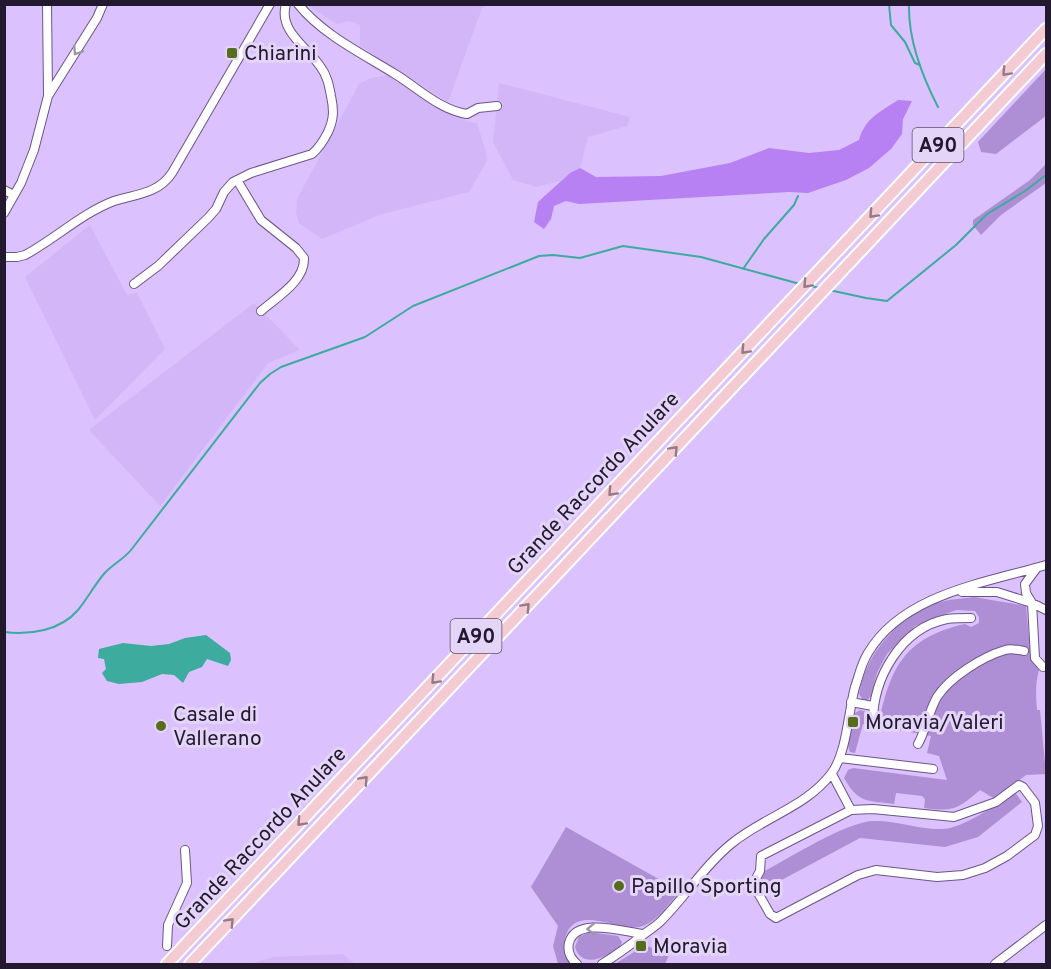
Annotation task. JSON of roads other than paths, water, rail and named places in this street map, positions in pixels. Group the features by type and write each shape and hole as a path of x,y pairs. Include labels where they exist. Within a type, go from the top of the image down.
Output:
{"highway":[{"name":"Grande Raccordo Anulare","path":"167,964 1047,29"},
{"name":"Grande Raccordo Anulare","path":"190,964 1047,54"}],"street":[{"path":"4,213 34,150 48,96 47,4"},
{"path":"48,96 97,18 103,4"},
{"path":"4,257 25,255 105,206 124,198 148,193 163,184 270,4"},
{"path":"134,284 208,218 224,192 237,180 251,173 313,153 327,133 334,117 334,106 325,74 288,27 284,15 286,4"},
{"path":"298,4 326,30 437,102 467,114 478,108 497,106"},
{"path":"237,180 261,220 296,248 304,258 304,267 297,279 261,311"},
{"path":"4,190 14,195"},
{"path":"602,964 624,951 662,920 716,857 732,843 806,797 832,774 840,758 860,669 868,652 885,631 906,613 936,597 1047,565"},
{"path":"1036,568 1047,572"},
{"path":"1036,568 1025,584 1026,593 1032,603 1035,658 1043,666"},
{"path":"952,592 997,592 1047,610"},
{"path":"873,722 873,706 884,671 895,653 916,632 946,619 971,618"},
{"path":"918,744 924,735 926,720 938,695 964,670 1007,649 1024,651"},
{"path":"851,702 873,706"},
{"path":"840,758 933,769"},
{"path":"832,774 851,810"},
{"path":"1019,785 1035,803 1038,826 1035,835 1007,856 985,868 963,875 937,877 876,870 858,874 779,918 774,918 753,884 760,871 761,856 851,810 873,809 954,817 996,802 1019,785"},
{"path":"167,946 168,925 187,883 185,850"},
{"path":"995,964 1047,925"},
{"path":"577,964 569,954 569,945 575,933 582,928 591,927 644,934"}],"waterway":[{"path":"889,4 891,25 905,42 915,63 920,65"},
{"path":"909,4 911,31 917,57 938,107"},
{"path":"829,290 887,301 956,245 987,214 1046,175"},
{"path":"743,269 764,239 794,205 798,196"},
{"path":"4,632 24,633 44,630 63,623 71,617 106,571 131,550 260,383 270,374 281,367 365,337 413,306 539,256 580,258 623,246 701,257 800,284"},
{"path":"809,286 821,288"}],"place":[{"name":"Chiarini","path":"232,53"},
{"name":"Moravia/Valeri","path":"853,722"},
{"name":"Casale di Vallerano","path":"161,726"},
{"name":"Papillo Sporting","path":"619,886"},
{"name":"Moravia","path":"641,946"}]}
